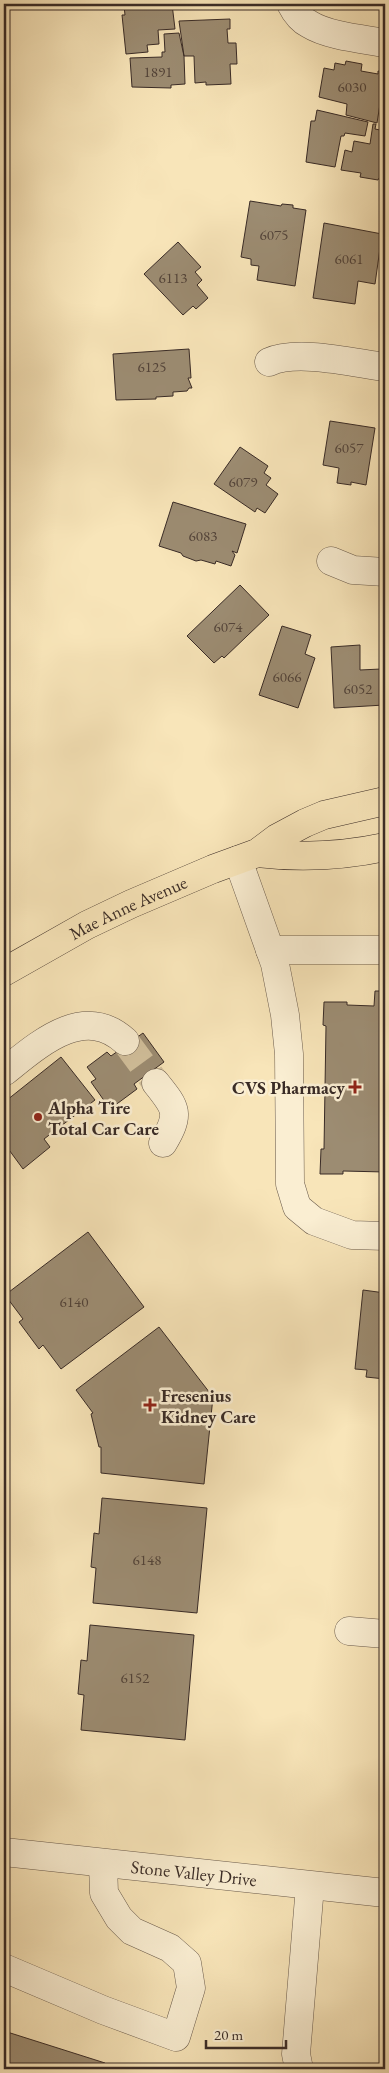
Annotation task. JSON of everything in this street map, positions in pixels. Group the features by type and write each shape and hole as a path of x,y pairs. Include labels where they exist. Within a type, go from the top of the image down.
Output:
{"main road":[{"name":"Mae Anne Avenue","path":"4,972 37,952 131,904 248,856 290,830 324,815 385,801"},
{"name":"Mae Anne Avenue","path":"248,856 316,856 379,850"}],"street":[{"path":"291,4 299,17 309,25 327,31 385,43"},
{"path":"269,362 282,357 309,357 385,367"},
{"path":"331,561 353,570 385,572"},
{"path":"248,856 275,964 285,1015 289,1054 290,1184 297,1207 314,1221 352,1235 385,1236"},
{"path":"270,950 385,950"},
{"path":"4,1072 35,1047 60,1032 88,1024 115,1032 125,1041"},
{"path":"156,1083 173,1104 174,1125 163,1143"},
{"path":"349,1631 385,1634"},
{"name":"Stone Valley Drive","path":"4,1852 385,1893"},
{"path":"4,1968 103,2010 176,2037 191,1988 187,1963 170,1948 132,1931 119,1918 104,1893 103,1864"},
{"path":"299,2069 296,2054 310,1886"}],"building":[{"path":"172,4 175,29 158,30 159,44 147,45 148,52 126,54 122,15 125,15 124,6"},
{"path":"353,4 370,4 370,8 353,6"},
{"path":"230,19 230,29 227,29 228,43 236,43 237,64 230,64 231,84 206,85 206,82 195,83 194,56 184,56 179,21"},
{"path":"179,33 184,56 185,84 171,85 171,88 132,87 130,58 162,57 162,52 165,52 164,34"},
{"path":"346,61 362,64 361,71 378,74 378,71 385,72 377,123 346,115 347,104 319,97 324,68 334,70 335,63 345,65"},
{"path":"317,110 368,122 365,136 345,133 344,136 341,136 335,167 306,162 311,121 315,121"},
{"path":"373,124 376,124 375,129 385,131 385,179 379,178 378,180 360,177 361,173 341,170 345,150 352,152 354,141 370,144"},
{"path":"250,201 281,206 282,204 293,205 293,208 306,210 295,286 257,280 259,266 251,265 251,259 241,257"},
{"path":"324,223 382,234 375,284 358,281 355,304 313,298"},
{"path":"178,242 201,267 195,272 202,280 197,285 208,298 196,309 193,306 183,315 144,274"},
{"path":"189,349 191,378 188,378 192,388 189,388 187,391 173,392 173,396 156,397 156,399 116,400 113,354"},
{"path":"330,421 375,428 366,485 351,482 351,485 337,483 339,468 323,465"},
{"path":"240,447 268,466 264,473 271,478 266,485 278,494 265,513 257,508 255,512 214,484"},
{"path":"4,500 7,500 8,531 4,532"},
{"path":"173,502 246,524 237,553 232,551 235,555 231,566 216,561 215,564 201,560 196,561 183,556 181,553 159,546"},
{"path":"240,585 269,615 224,658 222,656 214,663 187,636"},
{"path":"282,626 311,635 305,654 315,658 298,708 259,695"},
{"path":"360,645 360,670 381,669 384,705 334,708 331,647"},
{"name":"CVS Pharmacy","path":"375,991 385,991 385,1172 343,1171 343,1174 320,1174 321,1149 324,1149 326,1026 323,1025 324,1002 347,1002 347,1005 374,1006"},
{"path":"143,1033 164,1062 134,1084 137,1089 110,1109 91,1082 96,1079 87,1067 107,1052 111,1056"},
{"name":"Alpha Tire Total Car Care","path":"61,1057 95,1100 44,1139 50,1147 23,1169 4,1143 4,1139 7,1137 4,1134 4,1099 6,1097 7,1100"},
{"path":"88,1232 144,1307 61,1369 43,1345 39,1349 19,1322 23,1319 5,1295"},
{"path":"363,1290 385,1293 385,1379 366,1377 367,1370 355,1369"},
{"name":"Fresenius Kidney Care","path":"159,1327 213,1397 204,1484 101,1473 101,1447 99,1447 91,1414 93,1413 76,1390"},
{"path":"102,1498 207,1508 197,1613 93,1603 96,1568 91,1567 94,1533 99,1534"},
{"path":"90,1625 194,1635 185,1740 81,1730 84,1695 78,1694 81,1660 87,1661"},
{"path":"4,2031 105,2063 103,2069 4,2069"}],"tunnel":[{"path":"125,1041 156,1083"}],"place":[{"name":"CVS Pharmacy","path":"355,1087"},
{"name":"Alpha Tire Total Car Care","path":"38,1117"},
{"name":"Fresenius Kidney Care","path":"150,1405"}]}
